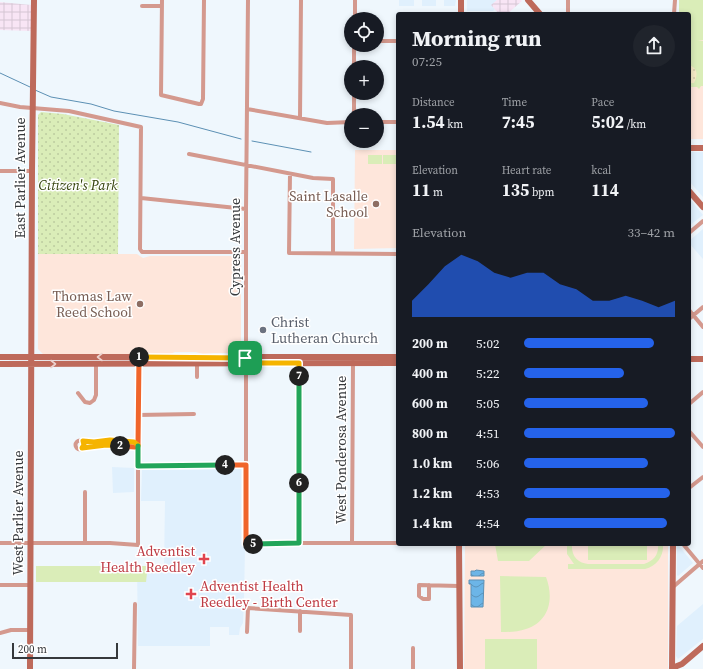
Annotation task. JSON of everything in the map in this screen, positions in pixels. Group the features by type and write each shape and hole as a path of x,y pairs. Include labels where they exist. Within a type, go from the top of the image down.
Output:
{"street":[{"name":"East Parlier Avenue","path":"31,360 34,0"},
{"path":"162,0 161,95 198,104 202,102 204,0"},
{"name":"Cypress Avenue","path":"248,0 246,166 246,544 299,543"},
{"path":"300,118 301,0"},
{"path":"355,0 355,12"},
{"path":"461,12 462,0"},
{"path":"528,0 538,12"},
{"path":"568,0 568,12"},
{"path":"674,0 674,12"},
{"path":"142,6 162,6"},
{"path":"384,41 396,41"},
{"path":"0,103 20,107 69,111 141,126 141,252 246,252"},
{"path":"247,109 327,123 344,122"},
{"path":"384,122 396,122"},
{"path":"691,148 703,148"},
{"path":"189,154 313,178 334,179 333,254"},
{"path":"0,171 32,171"},
{"path":"290,174 289,253 396,254"},
{"path":"691,193 703,207"},
{"path":"141,198 246,209"},
{"path":"691,231 703,221"},
{"path":"693,315 703,307"},
{"path":"691,312 703,327"},
{"path":"0,357 96,364 138,360"},
{"path":"0,364 31,360 353,360 396,357"},
{"path":"691,359 703,359"},
{"name":"West Parlier Avenue","path":"30,669 31,360"},
{"path":"0,543 110,543 138,545 138,466 136,444 138,415 138,360"},
{"path":"197,360 197,377"},
{"path":"299,360 299,543 396,543"},
{"path":"353,360 396,363"},
{"name":"West Ponderosa Avenue","path":"352,543 353,360"},
{"path":"78,393 86,402 90,403 94,400 96,395 96,364"},
{"path":"691,402 703,392"},
{"path":"138,415 194,414"},
{"path":"691,433 703,447"},
{"path":"78,440 94,442 110,440 136,444 135,447 108,445 78,448 76,444 78,440"},
{"path":"82,448 84,445 83,441"},
{"path":"138,466 246,465"},
{"path":"691,486 703,477"},
{"path":"85,492 85,543"},
{"path":"459,546 460,669"},
{"path":"673,546 672,668 682,664 703,646"},
{"path":"673,587 702,564 685,546"},
{"path":"0,585 30,585"},
{"path":"429,585 459,586"},
{"path":"134,604 134,669"},
{"path":"247,632 248,608 351,615 351,669"},
{"path":"300,612 300,631"},
{"path":"0,633 11,630 30,630"},
{"path":"413,648 413,669"},
{"path":"672,656 677,660 686,661"},
{"path":"680,669 686,661"}],"shaded area":[{"path":"399,0 414,0 414,6 399,6"},
{"path":"422,0 436,0 436,6 422,6"},
{"path":"444,0 456,0 455,6 444,6"},
{"path":"467,0 497,0 492,5 495,9 493,11 467,11"},
{"path":"497,0 522,1 509,12 497,12 491,5"},
{"path":"703,0 703,139 691,139 691,12 682,12"},
{"path":"0,2 31,5 31,31 0,30"},
{"name":"Saint Lasalle School","path":"355,150 396,150 396,248 354,249"},
{"path":"691,152 703,152 703,197 691,183"},
{"path":"691,200 703,215 691,224"},
{"path":"703,229 703,259 691,245 691,239"},
{"name":"Thomas Law Reed School","path":"38,254 137,254 143,258 150,256 241,256 241,353 203,354 196,352 175,352 170,354 43,354 38,349"},
{"path":"112,467 134,468 134,492 113,493"},
{"name":"Adventist Health Reedley","path":"241,469 241,545 245,548 243,623 240,628 239,635 229,635 229,627 210,627 210,646 138,646 137,566 164,566 165,501 141,501 142,470"},
{"path":"465,546 668,546 668,669 464,669"},
{"path":"677,546 679,546 693,563 678,576"},
{"path":"703,604 703,639 678,659 676,656 677,626"}],"green space":[{"path":"679,0 703,0 703,40 698,40 703,41 703,86 699,89 697,87 691,87 691,12 679,12"},
{"name":"Citizen's Park","path":"41,112 63,114 119,125 118,254 38,254 38,115"},
{"path":"368,155 382,155 382,164 368,164"},
{"path":"383,155 396,155 396,164 383,164"},
{"path":"495,546 545,546 529,561 498,561"},
{"path":"567,546 572,546 576,558 581,562 588,564 644,564 651,561 655,557 658,551 658,546 663,546 659,560 653,566 645,569 568,569 568,564 574,564 567,554"},
{"path":"588,546 647,546 647,560 588,560"},
{"path":"36,566 162,566 162,572 147,573 146,582 36,582"},
{"path":"500,576 546,577 550,593 550,601 545,615 534,625 514,632 501,632"},
{"path":"485,639 537,639 537,669 485,669"}],"sand":[{"path":"691,66 696,70 694,83 691,83"}],"water":[{"path":"471,571 484,571 484,576 471,576"},
{"path":"469,580 484,580 483,607 471,607 471,584 469,584"}],"waterway":[{"path":"0,73 30,87"},
{"path":"35,90 51,97 91,104 114,111 178,122 241,139"},
{"path":"252,141 311,152"}],"place":[{"name":"Saint Lasalle School","path":"376,204"},
{"name":"Thomas Law Reed School","path":"140,304"},
{"name":"Christ Lutheran Church","path":"263,330"},
{"name":"Adventist Health Reedley","path":"204,559"},
{"name":"Adventist Health Reedley - Birth Center","path":"191,594"}],"route":[{"path":"245,358 139,357 138,445 135,447 106,445 96,447 85,447 82,448 84,445 83,441 96,442 114,440 134,442 138,445 138,466 246,465 246,544 299,543 299,363 246,363 245,358"}]}
